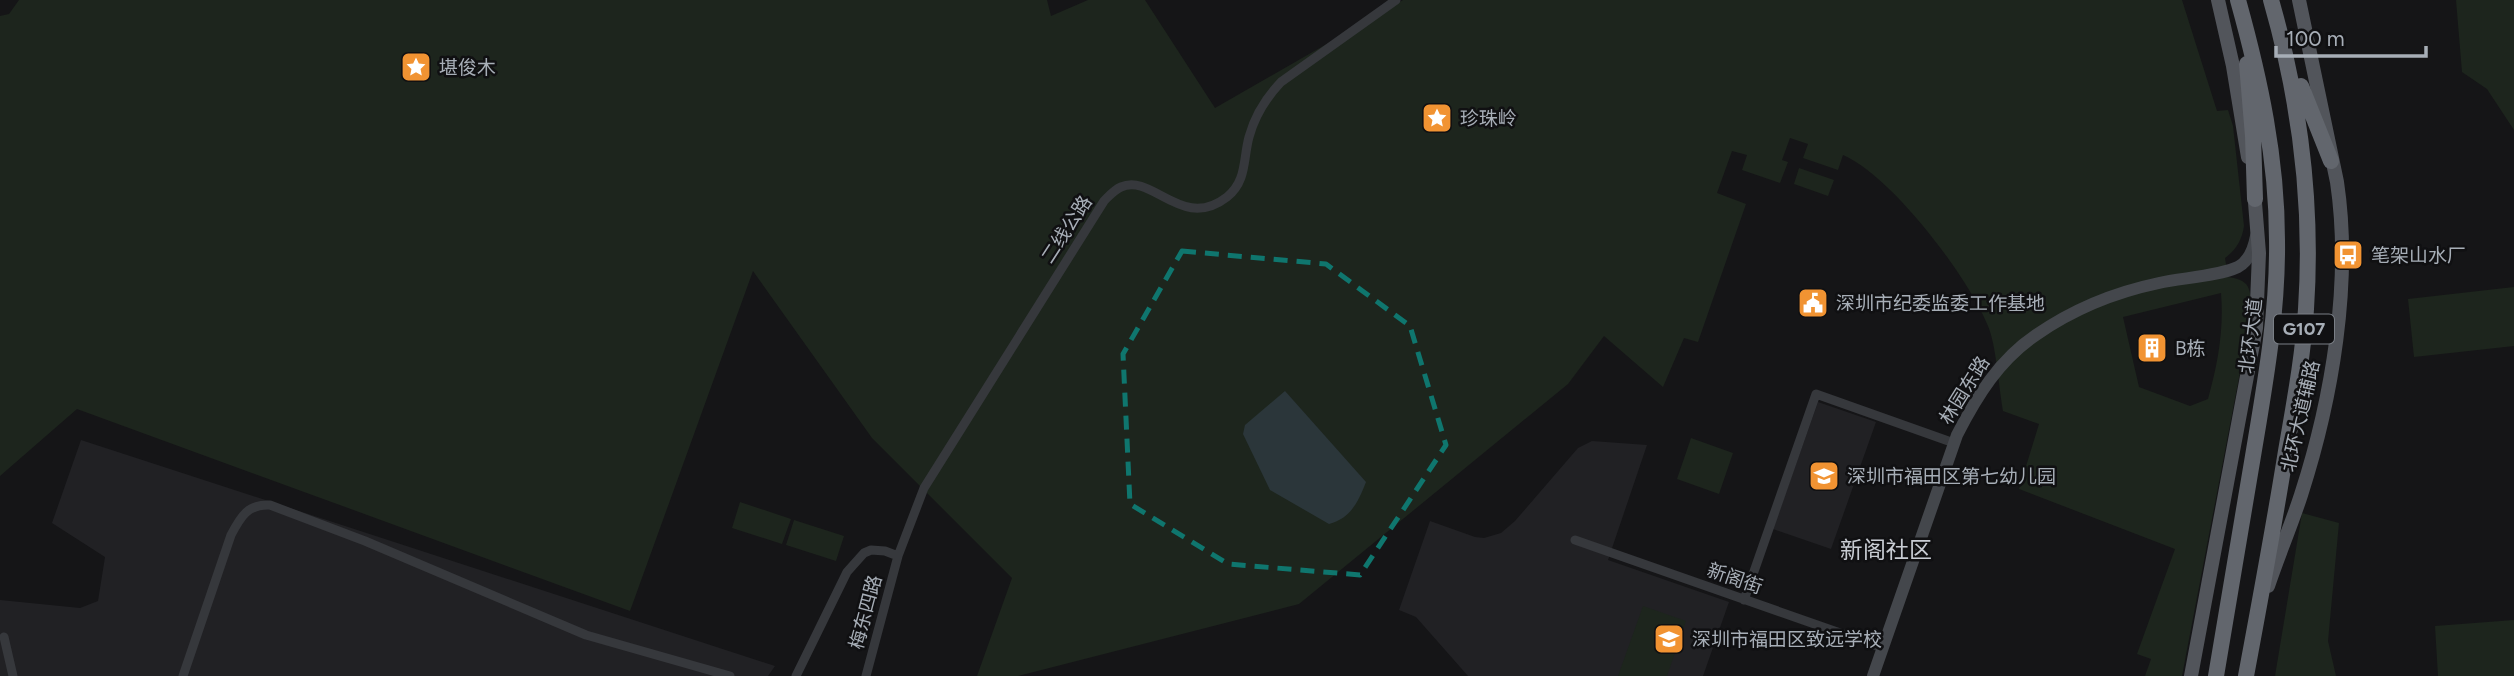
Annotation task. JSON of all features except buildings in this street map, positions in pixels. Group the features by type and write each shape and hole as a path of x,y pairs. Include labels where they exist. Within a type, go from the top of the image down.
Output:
{"highway":[{"name":"G107","path":"2246,676 2298,381 2306,311 2308,244 2305,175 2296,102 2271,0"},
{"path":"2239,1 2251,109 2255,198"},
{"name":"北环大道","path":"2216,676 2266,383 2277,289 2276,194 2270,143 2260,86 2239,1"},
{"path":"2280,31 2331,162"}],"main road":[{"path":"2191,676 2252,355 2259,286 2255,198 2233,66 2218,0"},
{"name":"北环大道辅路","path":"2255,626 2310,465 2333,360 2340,276 2340,206 2299,0"},
{"path":"2257,314 2266,383"}],"street":[{"name":"二线公路","path":"898,556 924,488 1104,201 1121,187 1129,186 1150,191 1181,206 1195,209 1212,206 1228,196 1238,186 1249,136 1259,109 1267,97 1281,82 1396,0"},
{"path":"2233,268 2248,258 2258,229"},
{"path":"2233,268 2248,271 2259,286"},
{"name":"林园东路","path":"1873,676 1954,443 1969,411 2002,363 2036,334 2080,310 2122,293 2233,268"},
{"path":"1744,600 1816,394 1954,443"},
{"path":"183,676 231,535 248,509 259,505 270,506 365,541 586,635 730,676"},
{"name":"新阁街","path":"1575,540 1883,648"},
{"path":"796,676 847,572 856,560 871,550 898,556"},
{"name":"梅东四路","path":"866,676 898,556"},
{"path":"4,637 13,676"}],"highlighted area":[{"path":"1182,251 1326,264 1410,326 1446,445 1360,575 1228,564 1130,504 1123,354"}],"shaded area":[{"path":"19,0 1047,0 1051,16 1088,0 1145,0 1215,108 1403,0 2182,0 2217,111 2228,110 2233,126 2244,226 2238,244 2225,258 2228,277 2245,283 2251,300 2245,346 2182,676 2145,676 2151,659 2137,654 2175,549 2019,489 2039,424 2003,411 1991,334 1964,282 1926,230 1883,183 1843,155 1838,170 1803,158 1808,144 1790,138 1782,160 1788,162 1780,183 1742,170 1747,155 1732,151 1717,193 1746,204 1698,342 1684,338 1663,387 1604,336 1568,384 1299,604 1018,676 977,676 1012,578 872,438 753,271 630,611 77,409 0,476 0,16 9,14","holes":["2221,293 2219,346 2208,399 2190,406 2139,387 2123,317"]},
{"path":"2456,0 2514,0 2514,130 2487,89 2462,72"},
{"path":"1799,168 1834,180 1828,196 1794,184"},
{"path":"2514,287 2514,346 2414,357 2408,299"},
{"path":"1285,391 1366,482 1353,508 1343,518 1329,524 1270,490 1243,434 1245,425"},
{"name":"深圳市福田区第七幼儿园","path":"1818,402 1876,422 1831,549 1773,529"},
{"path":"1691,438 1733,453 1719,494 1677,479"},
{"path":"81,440 775,666 768,676 0,676 0,600 80,608 98,601 105,557 52,523"},
{"path":"1592,441 1647,445 1608,560 1729,602 1703,676 1468,676 1416,617 1399,610 1430,521 1475,537 1484,538 1501,533 1515,521 1578,448"},
{"path":"740,502 791,519 782,544 732,528"},
{"path":"2302,513 2339,523 2328,641 2336,676 2275,676"},
{"path":"794,520 844,536 836,561 786,545"},
{"path":"1643,606 1686,621 1667,676 1618,676"},
{"path":"2514,620 2514,676 2438,676 2435,626"}],"place":[{"name":"堪俊木","path":"416,67"},
{"name":"珍珠岭","path":"1437,118"},
{"name":"笔架山水厂","path":"2348,255"},
{"name":"深圳市纪委监委工作基地","path":"1813,303"},
{"name":"B栋","path":"2152,348"},
{"name":"深圳市福田区第七幼儿园","path":"1824,476"},
{"name":"深圳市福田区致远学校","path":"1669,639"}],"district":[{"name":"新阁社区","path":"1886,550"}]}
